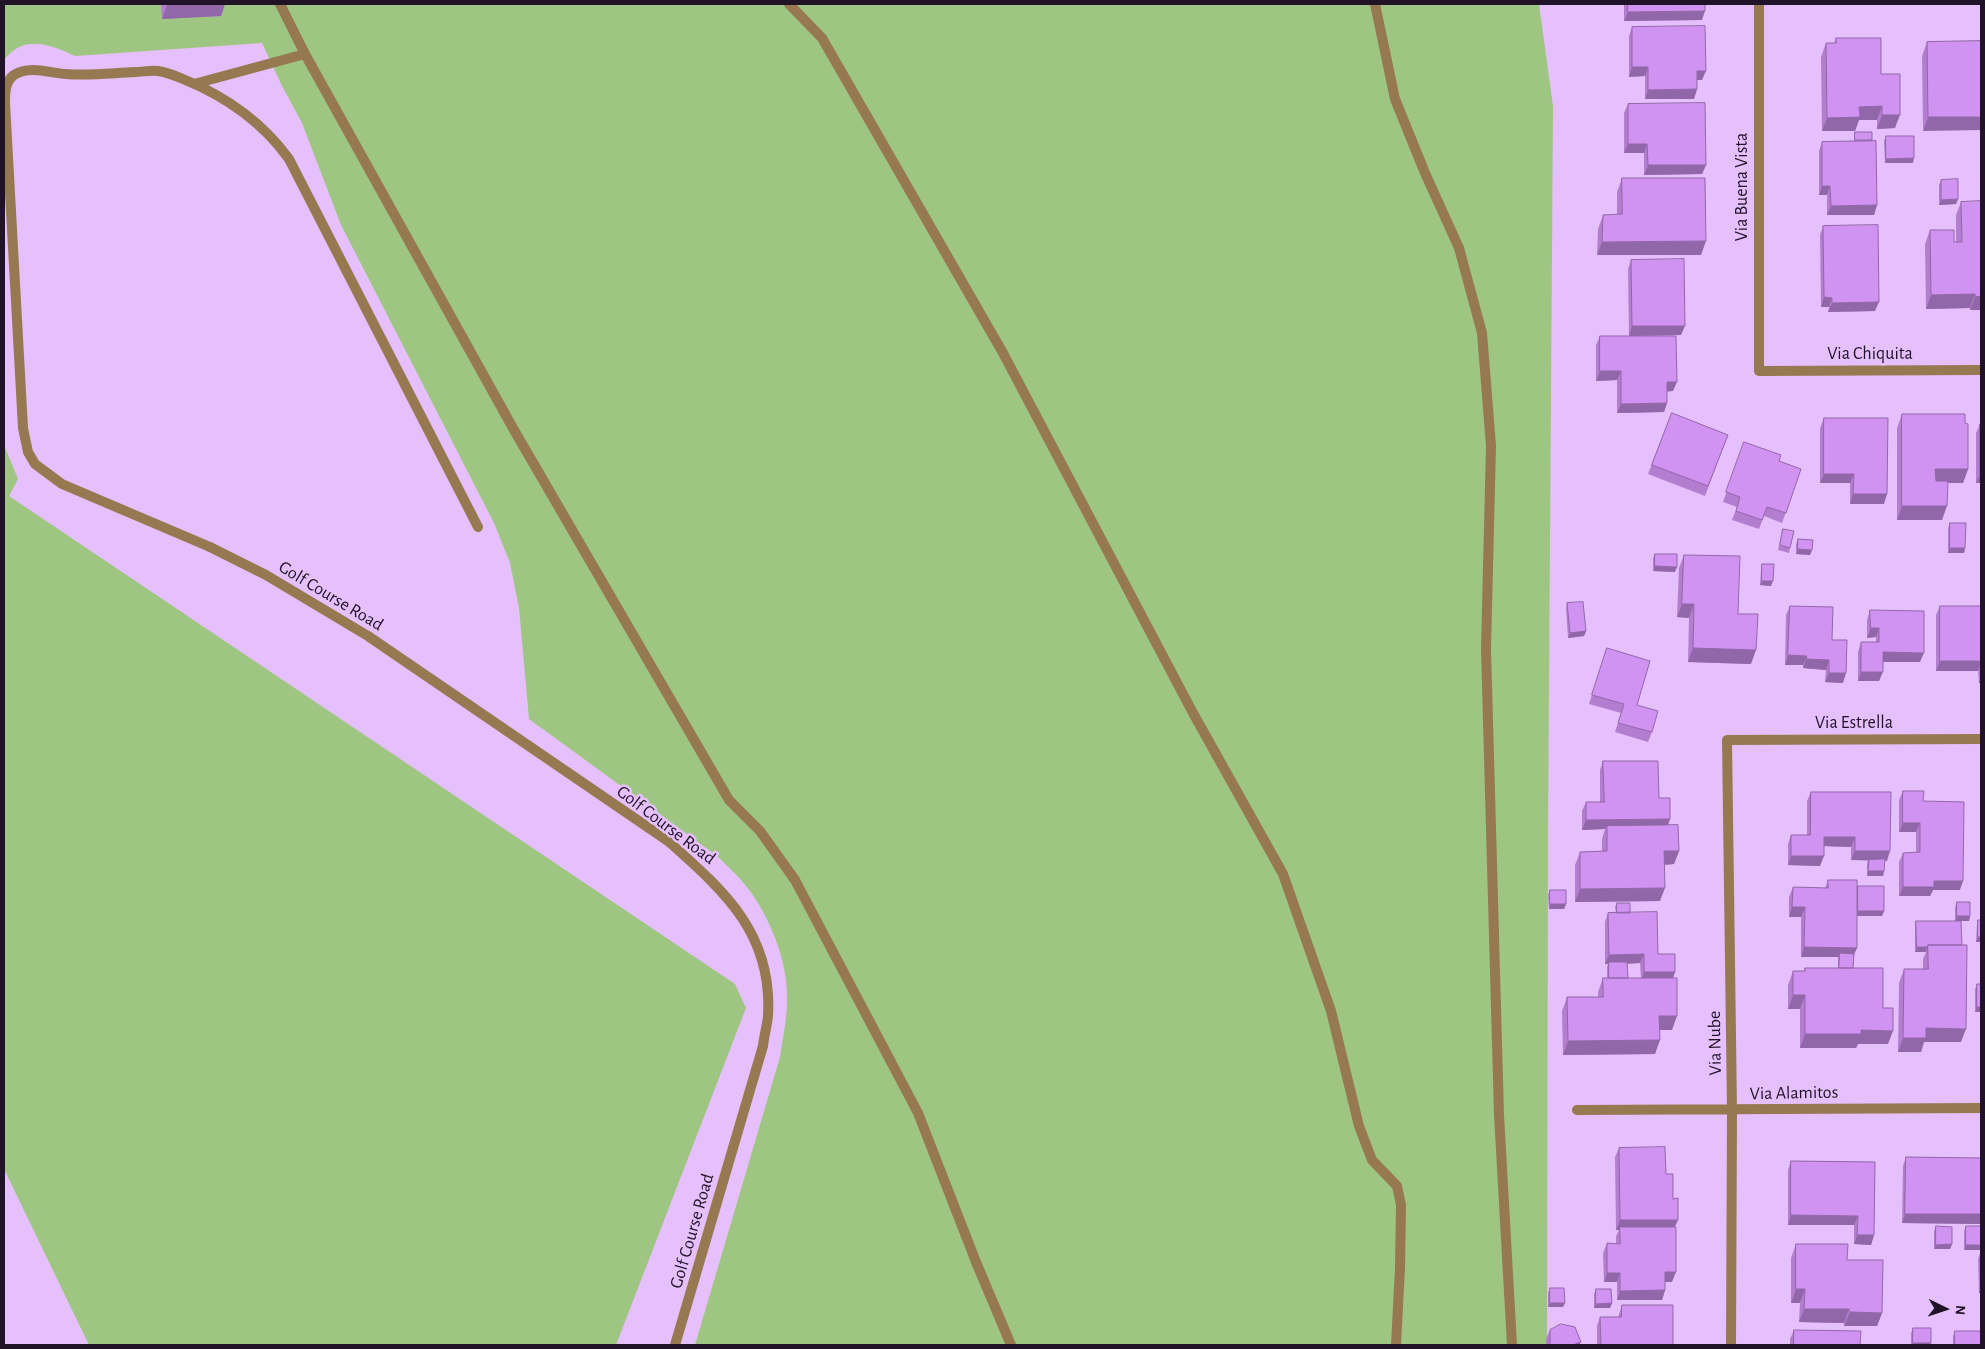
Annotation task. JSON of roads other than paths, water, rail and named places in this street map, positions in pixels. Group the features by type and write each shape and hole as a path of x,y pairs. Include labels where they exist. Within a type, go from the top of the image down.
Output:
{"street":[{"path":"280,4 514,430 729,800 760,831 795,880 918,1113 976,1262 1011,1345"},
{"path":"789,4 822,38 1003,353 1193,713 1283,874 1331,1011 1359,1126 1365,1143 1372,1160 1397,1186 1401,1205 1396,1345"},
{"path":"1375,4 1395,99 1425,173 1459,248 1482,333 1490,446 1486,649 1498,1114 1512,1345"},
{"name":"Via Buena Vista","path":"1758,371 1759,4"},
{"path":"194,84 306,54"},
{"name":"Golf Course Road","path":"478,527 289,159 275,140 259,124 233,106 194,84 158,71 67,74 33,70 22,71 12,76 6,89 5,103 22,428 28,452 35,464 62,484 210,548 266,575 368,636 668,842 710,878 737,908 755,939 766,978 768,1015 763,1046 675,1345"},
{"name":"Via Chiquita","path":"1758,371 1981,370"},
{"name":"Via Estrella","path":"1727,740 1981,739"},
{"name":"Via Nube","path":"1727,740 1732,1110 1731,1345"},
{"name":"Via Alamitos","path":"1577,1110 1981,1108"}]}
